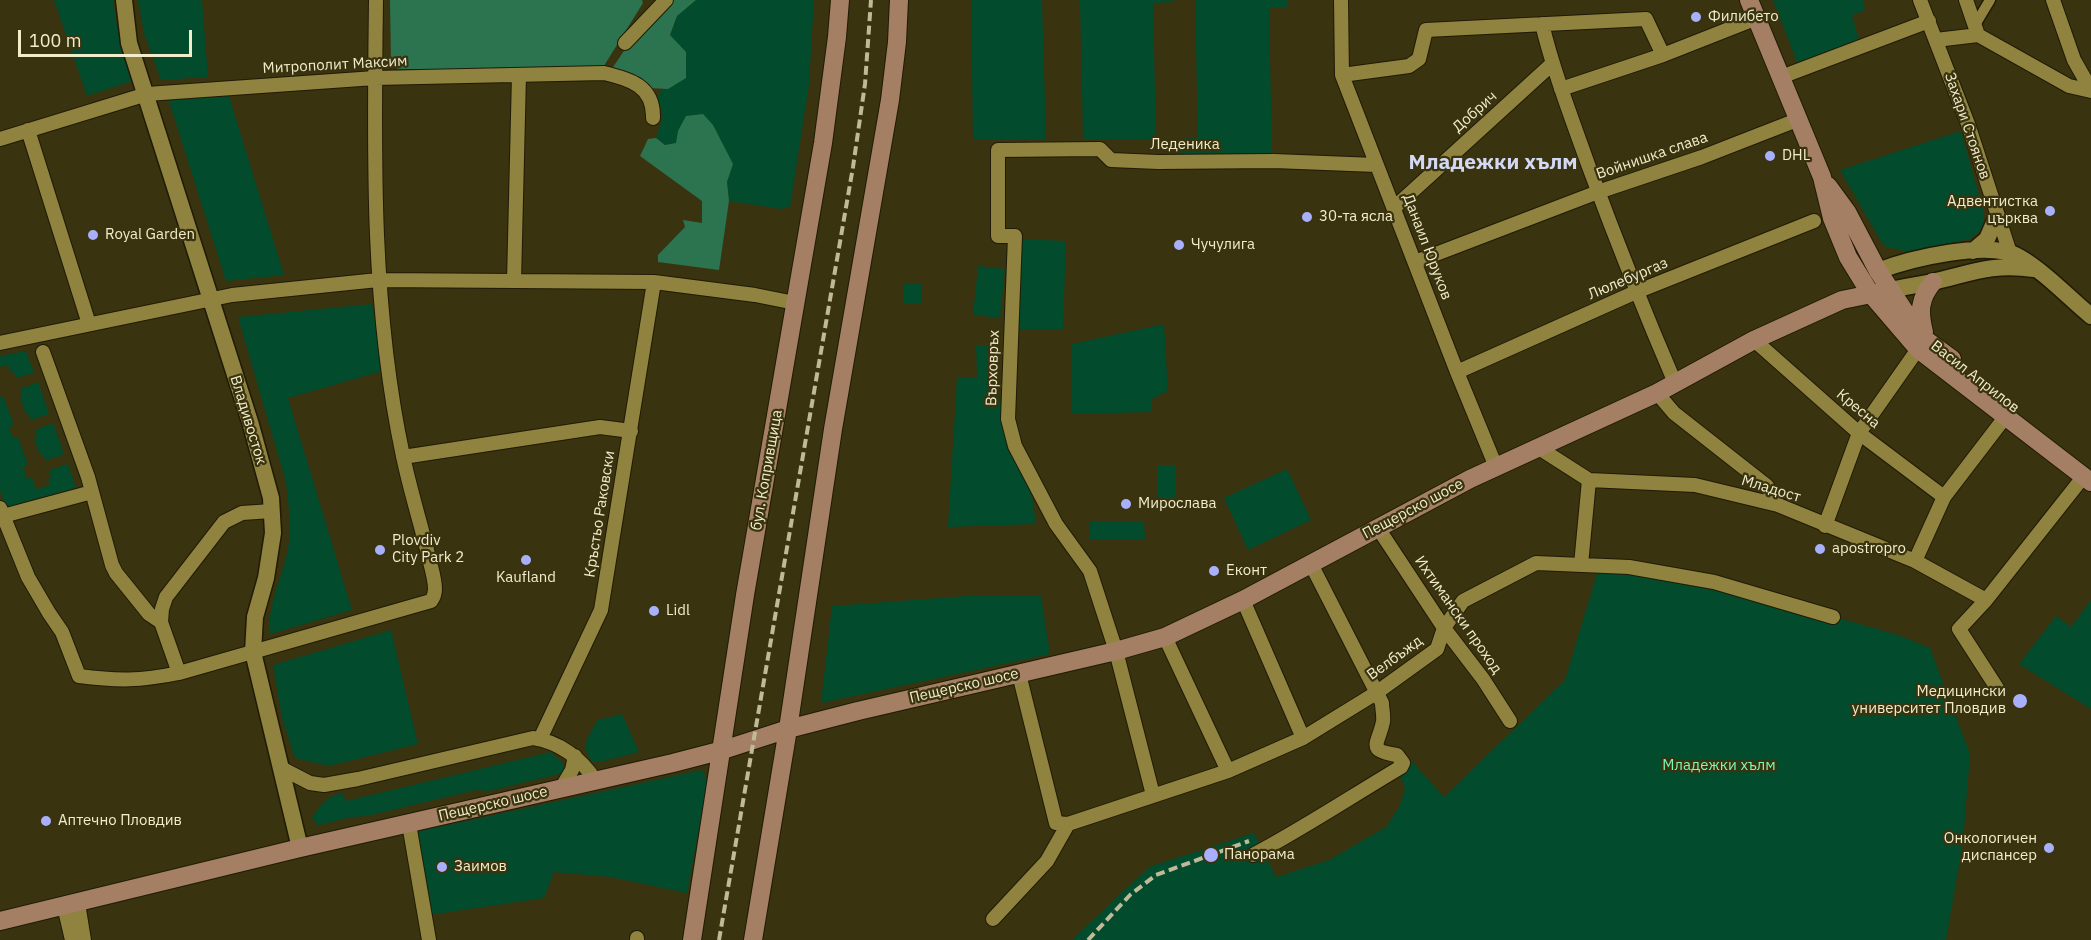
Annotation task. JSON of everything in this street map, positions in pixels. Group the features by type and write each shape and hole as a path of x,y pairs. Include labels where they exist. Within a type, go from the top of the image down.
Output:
{"main road":[{"name":"бул. Копривщица","path":"692,940 745,595 823,143 840,0"},
{"path":"753,940 788,729 833,429 890,100 899,0"},
{"name":"Васил Априлов","path":"1749,0 1781,77 1790,123 1822,177 1847,212 1878,271 1922,345 2089,475"},
{"name":"Васил Априлов","path":"1822,177 1836,227 1848,257 1867,287 1922,345 2006,416 2089,475"},
{"path":"1867,287 1878,271"},
{"path":"1922,345 1919,309 1925,291 1933,282"},
{"name":"Пещерско шосе","path":"0,921 300,848 723,750 788,729 1116,651 1165,637 1243,600 1496,467 1657,393 1754,340 1867,287 1891,290"}],"street":[{"name":"Владивосток","path":"124,0 129,43 251,425 271,498 273,533 266,578 255,617 254,652 300,848"},
{"path":"92,492 2,512 28,577 62,632 79,676 116,680 148,680 254,652 431,601 433,598 435,584 403,457 390,382 378,280 376,0"},
{"path":"626,42 666,0"},
{"name":"Данаил Юруков","path":"1341,0 1342,75 1496,467"},
{"name":"Захари Стоянов","path":"1920,0 1968,124 2010,253"},
{"path":"1966,0 1976,30 2069,86 2091,91"},
{"path":"1976,30 1990,0"},
{"path":"2053,0 2074,60 2091,91"},
{"path":"1561,89 1663,55 1757,18"},
{"path":"1342,75 1409,66 1419,59 1426,30 1646,19 1663,55"},
{"path":"1781,77 1929,21"},
{"path":"1542,24 1552,64 1598,192 1636,292 1675,383"},
{"path":"1936,40 1976,30"},
{"name":"Добрич","path":"1394,208 1552,64"},
{"name":"Митрополит Максим","path":"0,139 147,94 375,78 604,73 631,79 653,105 653,118"},
{"path":"514,281 519,75"},
{"name":"Войнишка слава","path":"1415,262 1598,192 1701,157 1790,123"},
{"path":"28,130 89,324"},
{"name":"Леденика","path":"998,150 1100,149 1111,160 1158,162 1275,161 1376,165"},
{"name":"Върховръх","path":"998,150 998,236 1015,236 1008,419 1015,446 1056,524 1090,571 1116,651"},
{"path":"1973,251 1987,239 1997,216"},
{"name":"Люлебургаз","path":"1457,372 1636,292 1814,221"},
{"path":"1878,271 1916,259 1993,249 2019,256 2091,316"},
{"path":"1891,290 1986,268 2018,267 2036,270"},
{"path":"0,343 232,295 378,280 654,282 755,295 795,303"},
{"name":"Кръстьо Раковски","path":"540,739 601,610 654,282"},
{"name":"Кресна","path":"1754,340 1859,433 1944,497"},
{"path":"1825,526 1859,433 1922,345"},
{"path":"43,352 92,492 116,573 149,614 161,622"},
{"path":"1657,393 1674,413 1767,486 1778,505"},
{"path":"1915,561 1944,497 2006,416"},
{"path":"403,457 600,427 631,431"},
{"name":"Младост","path":"1539,448 1589,480 1695,485 1778,505 1915,561 1986,600"},
{"path":"1997,688 1959,629 1986,600 2089,475"},
{"path":"1581,565 1589,480"},
{"path":"179,673 161,622 166,597 224,522 242,513 272,511"},
{"name":"Ихтимански проход","path":"1378,528 1510,721"},
{"name":"Велбъжд","path":"1068,824 1228,771 1303,738 1376,693 1437,649 1444,627 1464,601 1536,563 1629,567 1714,582 1833,617"},
{"path":"1253,855 1401,767 1403,763 1397,755 1380,752 1377,748 1375,743 1383,722 1382,703 1311,564"},
{"path":"1243,600 1303,738"},
{"path":"1165,637 1228,771"},
{"path":"1116,651 1153,795"},
{"path":"993,918 1047,861 1068,824 1056,823 1019,674"},
{"path":"281,768 310,783 324,785 533,738 546,740 575,756 578,762 588,768 596,780"},
{"path":"562,787 572,770 575,756"},
{"path":"408,824 429,940"},
{"path":"71,904 72,940"},
{"path":"71,904 84,940"}],"green space":[{"path":"54,0 113,0 117,27 132,81 87,96"},
{"path":"138,0 202,0 208,77 161,80 144,33"},
{"path":"390,0 642,0 643,3 602,69 398,69 391,64"},
{"path":"672,0 696,0 677,16 670,35 686,52 686,78 668,89 648,88 611,70 628,45"},
{"path":"696,0 814,0 809,84 790,207 781,209 729,201 727,182 733,164 723,148 678,131 677,143 665,145 656,138 662,115 656,98 663,89 668,89 686,52 670,36 677,16"},
{"path":"971,0 1042,0 1046,139 973,140"},
{"path":"1080,0 1174,0 1174,2 1153,3 1156,139 1083,140"},
{"path":"1195,0 1288,0 1288,7 1269,7 1272,153 1176,154 1176,139 1198,138"},
{"path":"1773,0 1863,0 1865,10 1852,15 1859,41 1798,65"},
{"path":"229,96 284,275 226,281 168,98"},
{"path":"703,114 713,125 733,164 727,182 729,201 719,270 658,262 658,255 685,227 683,220 702,223 702,201 640,156 648,139 656,138 665,145 676,143 678,131 686,116"},
{"path":"1961,131 1984,213 1983,228 1970,239 1908,252 1884,246 1840,170"},
{"path":"1021,239 1066,241 1063,330 1019,329"},
{"path":"978,266 1005,269 1000,318 973,315"},
{"path":"903,283 921,283 921,304 904,304"},
{"path":"372,304 382,371 288,398 352,610 270,634 273,601 288,548 289,507 286,482 238,317"},
{"path":"1164,324 1168,391 1152,399 1151,412 1071,414 1072,344"},
{"path":"976,345 997,345 998,394 1007,429 1026,476 1036,524 948,527 957,377 977,378"},
{"path":"26,351 34,373 16,378 8,365 0,367 0,356"},
{"path":"38,382 49,414 31,420 28,413 26,414 20,397 22,396 20,389"},
{"path":"3,396 14,425 9,427 13,438 18,437 28,465 23,467 27,479 32,477 36,489 50,485 49,470 68,464 76,488 6,507 0,491 0,397"},
{"path":"53,423 64,454 45,461 43,454 40,455 34,438 37,437 35,430"},
{"path":"1158,465 1176,465 1176,506 1158,506"},
{"path":"1287,469 1311,520 1248,550 1224,498"},
{"path":"1090,521 1144,521 1145,539 1090,539"},
{"name":"Младежки хълм","path":"1601,560 1722,585 1898,635 1930,648 1970,754 1963,842 1946,940 1072,940 1149,867 1254,833 1276,877 1329,860 1386,827 1399,807 1405,789 1400,775 1409,758 1444,797 1565,680"},
{"path":"966,596 1041,596 1050,654 821,703 832,606"},
{"path":"2091,600 2091,709 2019,664 2056,616 2071,627"},
{"path":"391,630 418,744 329,766 295,758 282,718 273,665"},
{"path":"622,714 639,752 592,762 586,745 598,720"},
{"path":"551,752 564,764 563,773 489,791 476,790 319,825 312,817 325,802 337,794 342,793 346,801"},
{"path":"702,770 708,780 687,893 610,877 554,872 544,898 429,915 415,832"}],"railway":[{"path":"719,940 853,167 865,84 871,0"},
{"path":"1088,940 1130,895 1156,875 1249,841"}],"place":[{"name":"Филибето","path":"1696,17"},
{"name":"DHL","path":"1770,156"},
{"name":"Адвентистка църква","path":"2050,211"},
{"name":"30-та ясла","path":"1307,217"},
{"name":"Royal Garden","path":"93,235"},
{"name":"Чучулига","path":"1179,245"},
{"name":"Мирослава","path":"1126,504"},
{"name":"apostropro","path":"1820,549"},
{"name":"Plovdiv City Park 2","path":"380,550"},
{"name":"Kaufland","path":"526,560"},
{"name":"Еконт","path":"1214,571"},
{"name":"Lidl","path":"654,611"},
{"name":"Медицински университет Пловдив","path":"2020,701"},
{"name":"Аптечно Пловдив","path":"46,821"},
{"name":"Онкологичен диспансер","path":"2049,848"},
{"name":"Панорама","path":"1211,855"},
{"name":"Заимов","path":"442,867"}],"district":[{"name":"Младежки хълм","path":"1493,163"}]}
